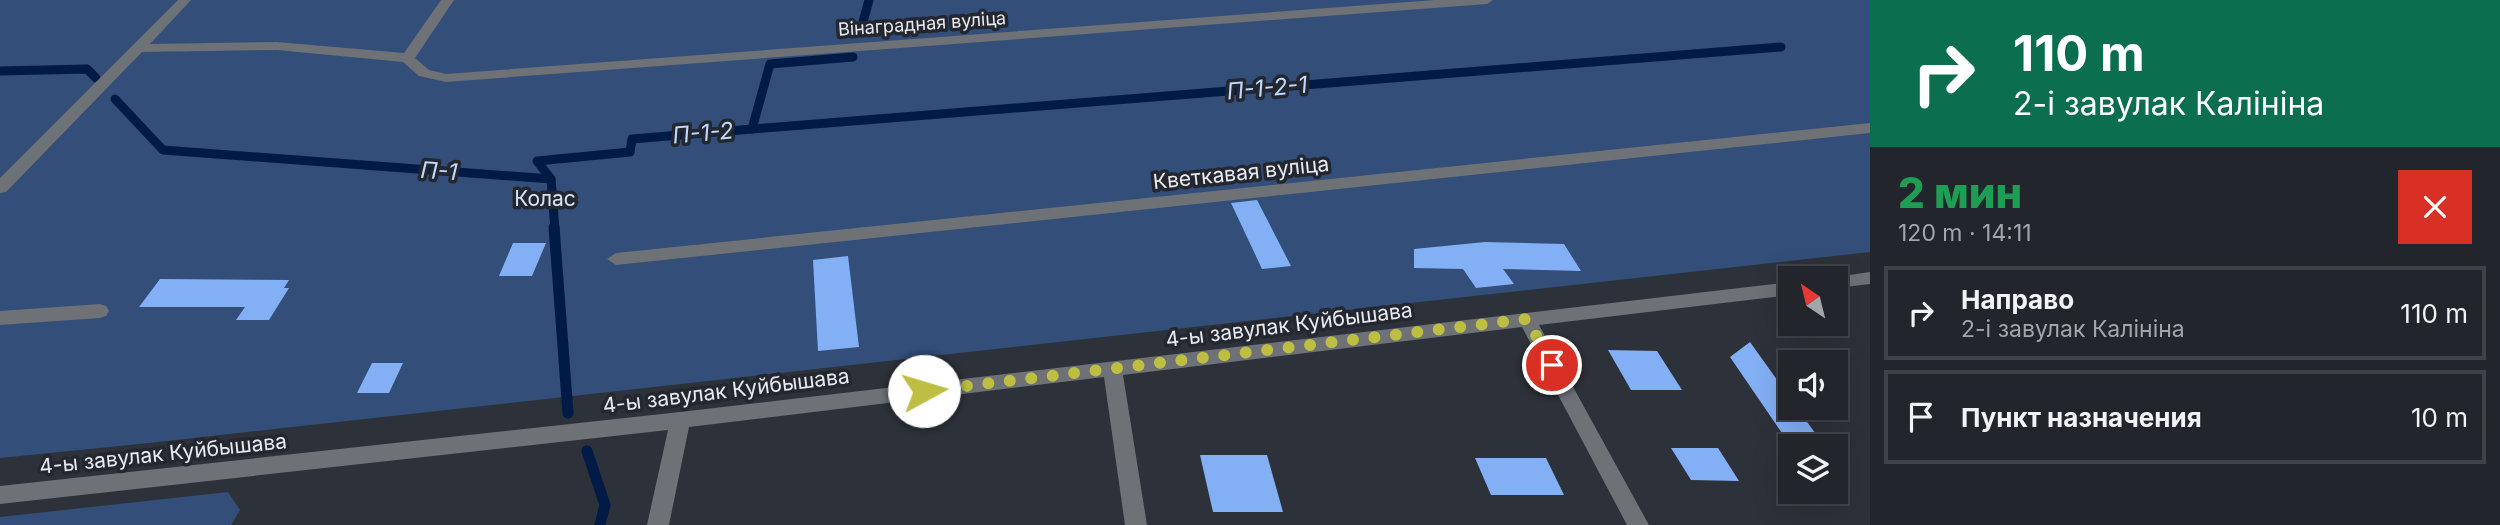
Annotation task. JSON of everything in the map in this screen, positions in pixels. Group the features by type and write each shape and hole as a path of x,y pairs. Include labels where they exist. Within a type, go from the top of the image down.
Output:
{"street":[{"path":"0,188 140,48 182,0"},
{"path":"140,48 276,46 408,58 448,0"},
{"name":"Вінаградная вуліца","path":"408,58 414,68 428,75 446,78 1487,0"},
{"name":"Кветкавая вуліца","path":"616,259 1870,128"},
{"path":"1848,281 1870,278"},
{"name":"4-ы завулак Куйбышава","path":"0,495 681,420 1778,289"},
{"path":"0,318 100,312"},
{"path":"1527,319 1638,525"},
{"path":"1113,370 1136,525"},
{"path":"658,525 681,420"}],"green space":[{"name":"Колас","path":"0,0 1870,0 1870,252 0,458"},
{"path":"228,492 240,510 231,525 0,525 0,517"}],"building":[{"path":"1257,200 1291,266 1262,269 1231,203"},
{"path":"1485,242 1564,244 1581,271 1503,269 1514,284 1476,288 1463,269 1414,268 1414,249"},
{"path":"513,243 546,243 532,276 499,276"},
{"path":"848,256 859,347 818,351 813,260"},
{"path":"160,279 289,280 284,288 289,288 269,320 236,320 245,307 139,307"},
{"path":"1750,342 1778,381 1778,420 1806,420 1816,434 1783,434 1730,357"},
{"path":"1608,350 1657,351 1682,390 1631,390"},
{"path":"372,363 403,363 389,393 357,393"},
{"path":"1671,448 1718,448 1739,481 1691,480"},
{"path":"1200,455 1267,455 1283,512 1213,512"},
{"path":"1475,458 1546,458 1564,495 1491,495"}],"waterway":[{"name":"П-1-2","path":"861,29 869,0"},
{"name":"П-1-2-1","path":"752,129 1781,47"},
{"name":"П-1-2","path":"752,129 770,64 853,57"},
{"path":"0,71 87,69 96,78"},
{"name":"П-1","path":"115,99 163,150 551,179"},
{"name":"П-1-2","path":"551,179 537,161 630,152 632,139 752,129"},
{"name":"П-1","path":"551,179 555,229"},
{"name":"П-1","path":"554,227 568,413"},
{"name":"П-1","path":"587,451 605,505 600,525"}],"route":[{"path":"924,391 1527,319 1552,365"}]}
